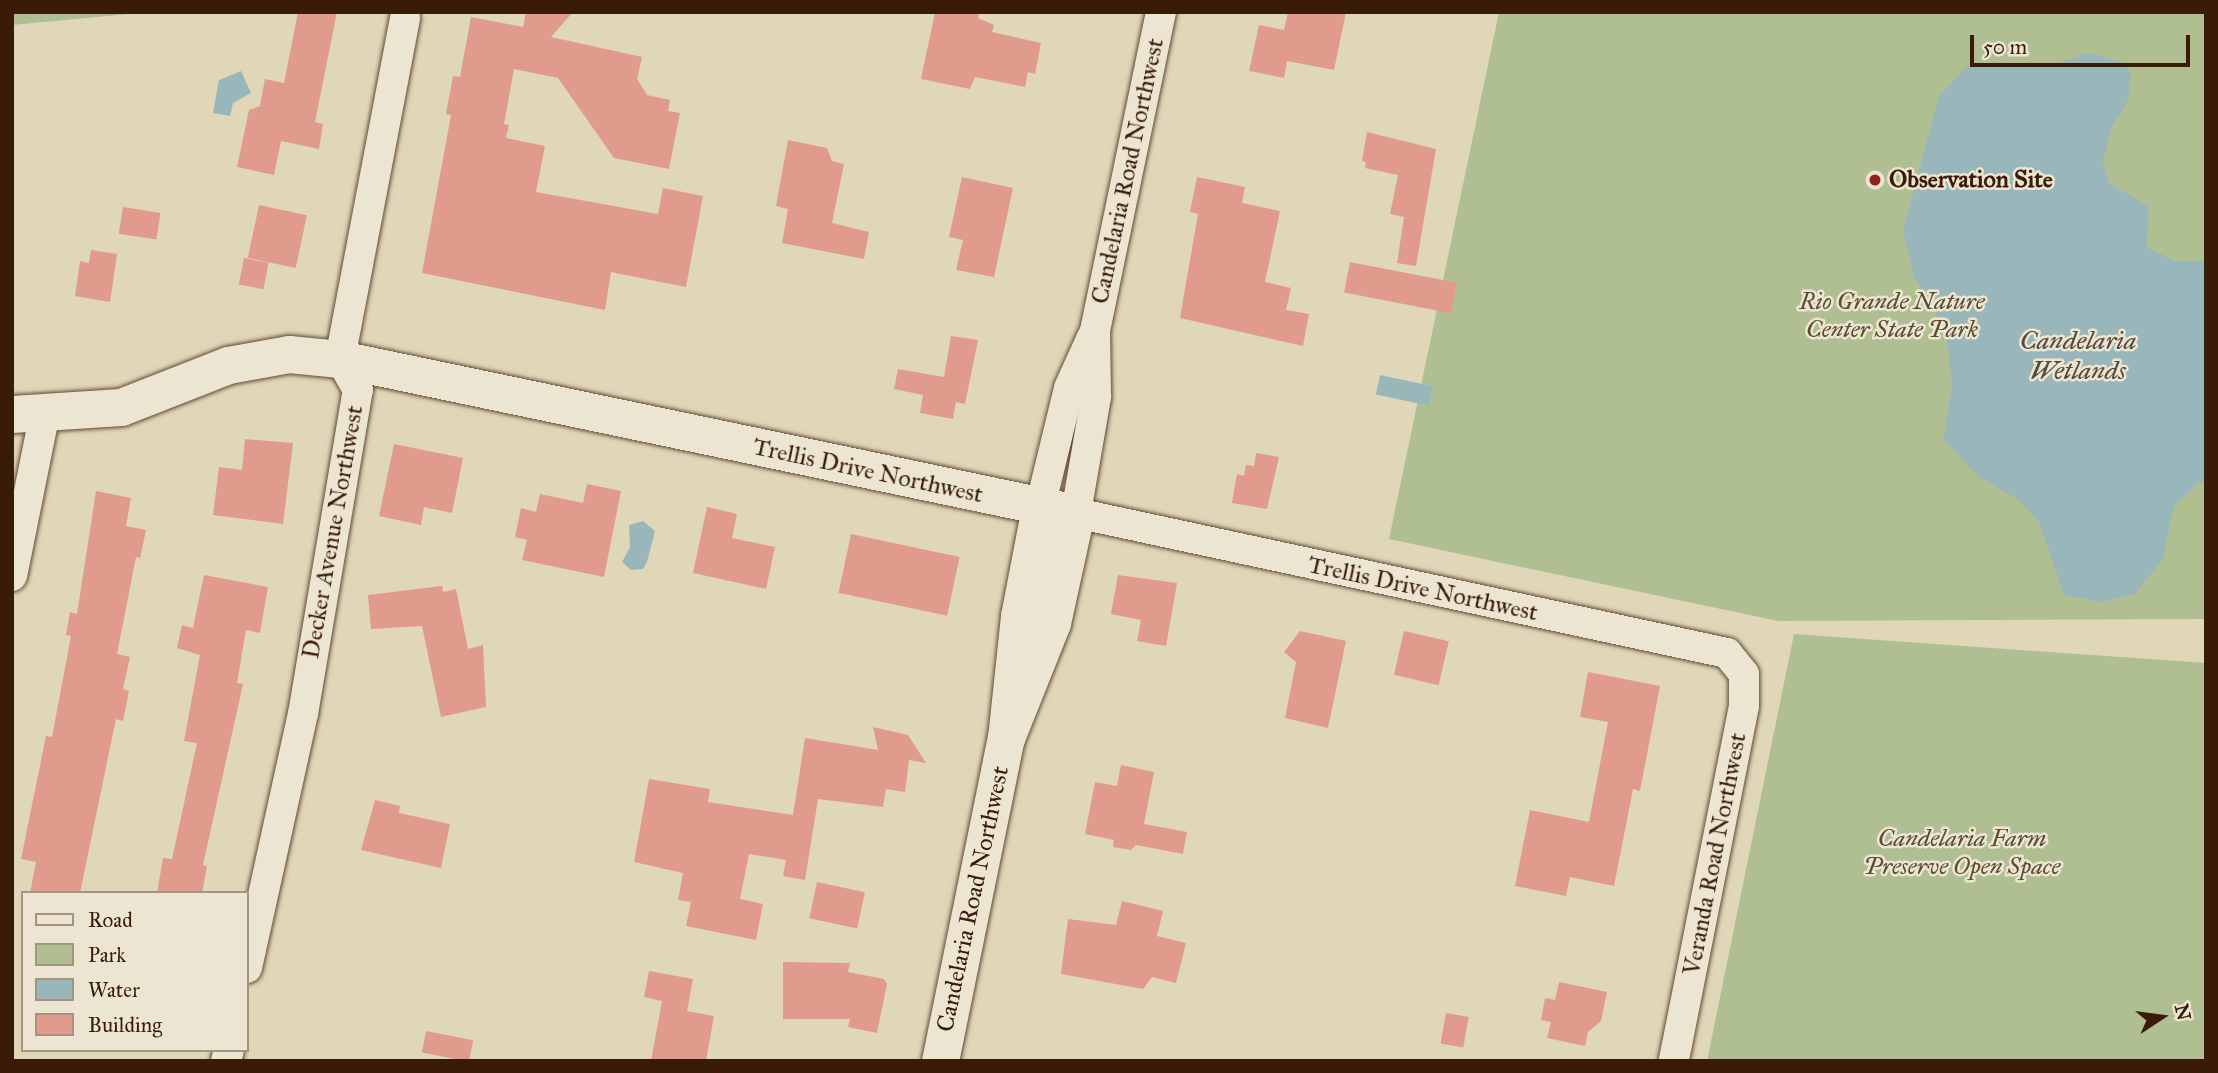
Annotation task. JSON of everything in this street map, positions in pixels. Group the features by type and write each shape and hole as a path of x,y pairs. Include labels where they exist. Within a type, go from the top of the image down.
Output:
{"street":[{"name":"Candelaria Road Northwest","path":"1006,738 1052,623 1076,513 1096,397 1096,331 1161,12"},
{"path":"340,359 405,16"},
{"name":"Candelaria Road Northwest","path":"940,1061 1006,738 1019,616 1040,507 1069,388 1096,331"},
{"name":"Trellis Drive Northwest","path":"29,413 121,407 228,365 289,354 340,359 1727,653"},
{"name":"Decker Avenue Northwest","path":"248,963 303,714 358,390 340,359"},
{"path":"12,576 29,413"},
{"name":"Veranda Road Northwest","path":"1674,1061 1744,706 1744,674 1727,653"}],"green space":[{"path":"12,12 150,12 12,25"},
{"name":"Rio Grande Nature Center State Park","path":"1499,12 2206,12 2206,619 1778,621 1389,539"},
{"name":"Candelaria Farm Preserve Open Space","path":"1794,634 2206,663 2206,1061 1707,1061"}],"water":[{"name":"Candelaria Wetlands","path":"2088,53 2126,63 2131,75 2128,101 2112,126 2103,162 2109,183 2148,206 2147,247 2175,261 2206,261 2206,483 2199,482 2174,506 2163,559 2135,594 2101,602 2064,595 2039,522 2019,500 1979,477 1943,439 1952,385 1946,330 1914,277 1903,230 1939,96 1968,65 2045,67"},
{"path":"241,71 251,93 233,103 230,116 213,113 219,80"},
{"path":"1380,375 1433,386 1429,406 1376,395"},
{"path":"643,521 655,531 643,569 631,570 622,562 630,547 629,525"}],"building":[{"path":"298,12 337,12 315,122 323,124 319,149 281,141 274,175 237,167 249,110 260,106 265,79 284,83"},
{"path":"526,12 573,12 551,37 642,57 637,79 647,95 670,100 668,111 680,113 669,169 614,158 558,78 514,69 504,124 509,125 506,138 545,146 536,192 658,214 663,188 703,196 686,287 611,272 605,310 422,273 451,115 446,114 453,76 460,77 471,17 523,27"},
{"path":"935,12 979,12 978,18 994,25 992,32 1041,43 1035,74 1028,72 1025,87 975,77 970,89 921,79"},
{"path":"1288,12 1346,12 1334,70 1287,61 1284,78 1249,71 1259,25 1284,30"},
{"path":"1367,132 1436,149 1416,266 1397,263 1404,217 1390,214 1398,175 1365,168 1366,162 1362,161"},
{"path":"788,140 827,148 832,161 844,164 832,223 869,232 864,259 782,243 788,209 776,206"},
{"path":"962,177 1013,188 994,277 956,270 963,240 949,237"},
{"path":"1197,177 1245,187 1242,203 1280,211 1265,282 1291,288 1286,310 1309,314 1303,346 1180,318 1198,214 1190,212"},
{"path":"259,205 307,215 296,268 248,258"},
{"path":"123,207 161,213 156,240 119,234"},
{"path":"91,250 117,254 110,302 75,296 80,261 89,263"},
{"path":"244,258 269,263 263,289 239,285"},
{"path":"1350,262 1457,283 1451,313 1344,292"},
{"path":"951,336 978,340 965,404 956,402 953,419 920,413 923,395 894,389 898,369 944,377"},
{"path":"245,439 293,443 283,524 213,515 219,467 242,470"},
{"path":"394,444 463,458 452,513 424,507 421,525 379,516"},
{"path":"1256,453 1279,457 1267,509 1232,503 1237,474 1244,476 1246,465 1254,466"},
{"path":"587,484 621,491 604,577 522,560 527,540 515,537 521,508 536,512 540,494 583,503"},
{"path":"96,491 131,498 126,526 146,530 140,558 136,557 117,654 130,657 123,689 129,691 123,721 116,719 80,891 30,891 36,862 21,859 46,736 52,737 71,636 66,635 70,612 77,614"},
{"path":"707,507 737,514 732,538 775,547 766,589 693,573"},
{"path":"851,534 960,557 947,616 839,593"},
{"path":"204,575 268,587 260,633 246,630 237,683 243,684 203,865 207,866 202,891 157,891 163,858 172,859 197,743 184,741 200,655 177,648 182,625 193,628"},
{"path":"1118,575 1177,583 1166,646 1137,641 1141,620 1111,614"},
{"path":"442,586 443,592 456,589 468,649 483,645 486,707 441,717 422,626 371,629 368,595"},
{"path":"1300,631 1346,641 1328,728 1285,718 1296,662 1284,652"},
{"path":"1404,631 1449,641 1439,685 1394,675"},
{"path":"1588,672 1660,686 1640,791 1633,789 1614,886 1570,877 1566,896 1515,886 1530,810 1589,822 1608,722 1580,717"},
{"path":"873,727 908,735 926,763 909,760 905,792 886,789 883,807 818,799 805,880 783,876 786,860 749,854 740,899 763,904 756,940 686,926 691,902 678,900 683,873 634,862 649,779 710,789 708,802 793,815 805,738 878,750"},
{"path":"1121,765 1154,772 1144,824 1187,832 1183,854 1136,845 1131,850 1113,847 1114,840 1085,834 1095,782 1117,786"},
{"path":"375,800 400,806 399,813 450,824 441,868 361,850"},
{"path":"817,882 865,892 857,928 809,918"},
{"path":"1122,901 1163,911 1157,936 1186,943 1176,983 1152,977 1143,989 1061,974 1068,919 1116,925"},
{"path":"783,962 850,963 848,972 884,979 887,984 877,1033 848,1027 850,1019 783,1019"},
{"path":"649,971 693,979 687,1011 714,1016 706,1061 651,1061 662,1001 644,997"},
{"path":"1559,982 1607,992 1601,1021 1588,1032 1585,1046 1547,1038 1551,1022 1541,1020 1545,998 1555,1000"},
{"path":"1446,1013 1469,1017 1463,1048 1441,1044"},
{"path":"426,1031 473,1040 469,1061 422,1053"}],"place":[{"name":"Observation Site","path":"1875,180"}]}
